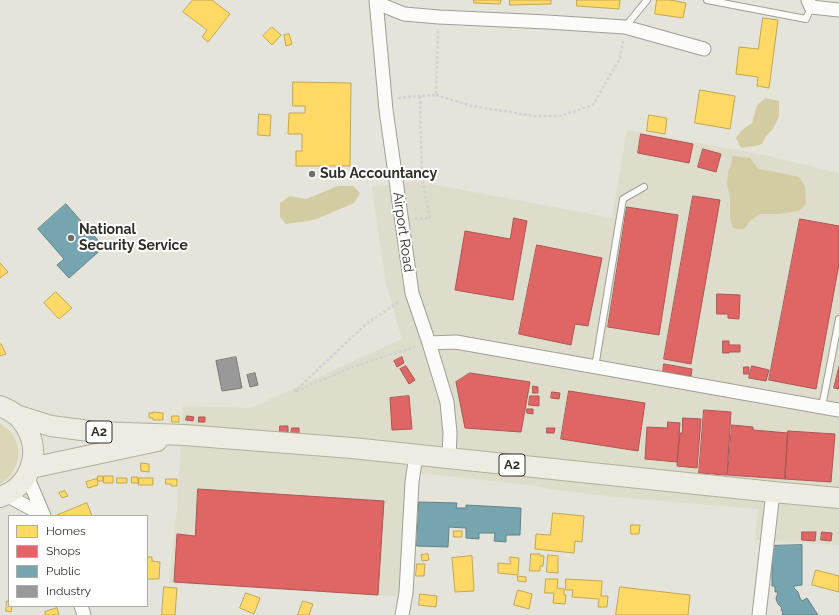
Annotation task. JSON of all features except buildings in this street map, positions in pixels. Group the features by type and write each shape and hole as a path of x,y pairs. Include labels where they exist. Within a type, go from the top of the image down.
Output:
{"main road":[{"name":"A2","path":"8,410 51,426 97,432 184,435 352,448 839,498"},
{"name":"A2","path":"8,410 26,426 32,439 34,454 29,472 184,435"},
{"path":"3,496 18,487 29,472"}],"street":[{"path":"376,2 404,14 625,27 704,49"},
{"name":"Airport Road","path":"376,2 385,99 412,293 447,402 450,433 449,458"},
{"path":"810,3 839,10"},
{"path":"429,343 456,342 839,410"},
{"path":"402,615 406,593 412,482 416,455"},
{"path":"29,472 44,515"},
{"path":"759,615 773,492"},
{"path":"3,496 44,515"}],"lane":[{"path":"625,27 647,0"},
{"path":"707,0 806,19 810,3"},
{"path":"596,367 623,199 644,187"},
{"path":"822,407 839,319"}],"path":[{"path":"436,95 439,17"},
{"path":"385,99 436,95 472,106 535,116 560,116 593,105 620,58 625,27"},
{"path":"401,220 430,218 422,178 420,96"},
{"path":"412,293 365,326 294,392 353,367 429,343"}],"shaded area":[{"path":"766,98 779,101 779,116 773,129 766,136 762,144 741,148 736,138 742,130 752,123 757,105"},
{"path":"627,130 764,155 839,173 839,545 755,540 758,509 625,498 419,473 409,597 169,583 177,509 183,406 251,408 402,339 386,284 372,187 416,181 612,218"},
{"path":"732,156 750,158 759,169 799,177 805,187 806,204 799,211 780,214 760,214 750,221 744,229 733,228 730,219 730,197 727,184"},
{"path":"338,186 353,186 360,193 354,203 309,221 286,224 280,217 280,203 290,196 306,199"},
{"path":"0,424 10,431 15,438 18,460 12,473 0,484"}],"place":[{"name":"Sub Accountancy","path":"312,174"},
{"name":"National Security Service","path":"71,238"}]}
